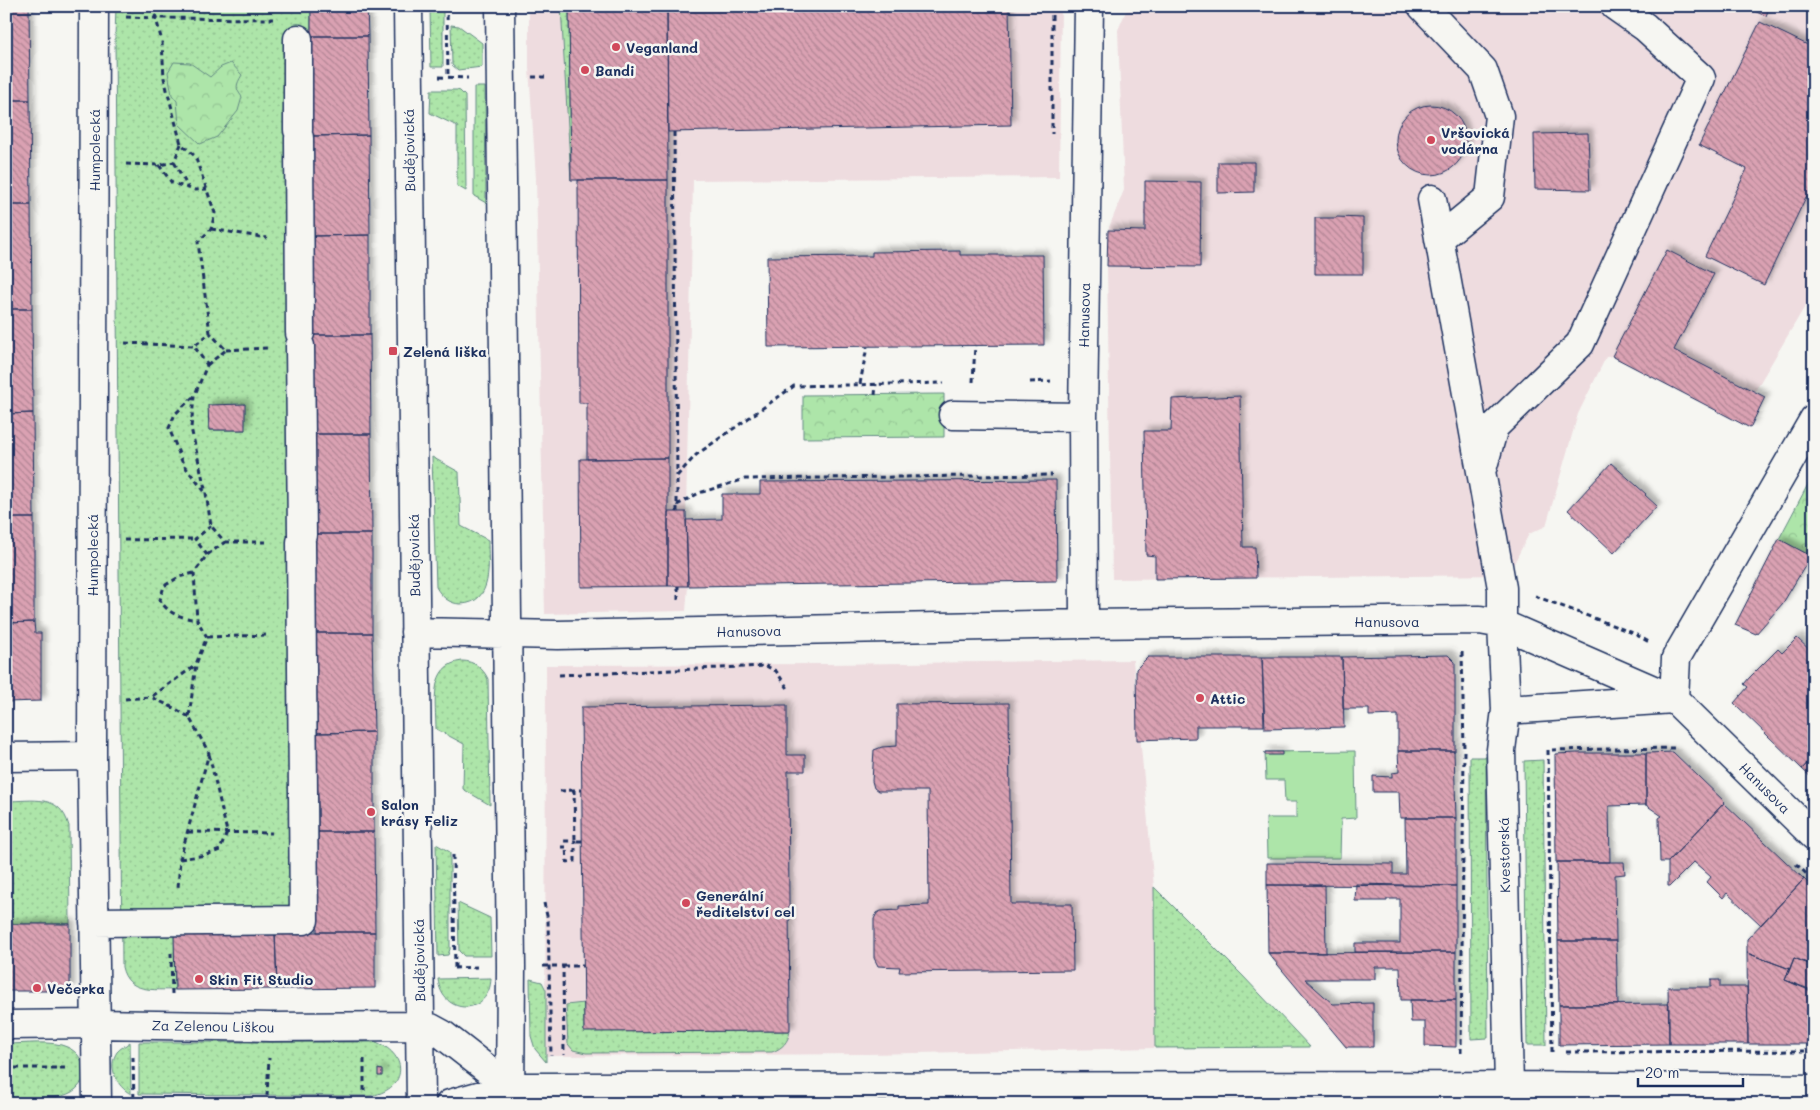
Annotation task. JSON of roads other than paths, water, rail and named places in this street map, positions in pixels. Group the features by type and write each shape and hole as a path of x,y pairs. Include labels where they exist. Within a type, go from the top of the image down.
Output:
{"street":[{"name":"Budějovická","path":"408,6 420,1104"},
{"path":"500,6 511,966 510,1096"},
{"name":"Hanusova","path":"1084,624 1083,416 1088,6"},
{"path":"1422,6 1482,70 1499,116 1490,197 1439,239"},
{"path":"1481,472 1494,427 1580,344 1701,78 1645,27 1615,6"},
{"name":"Humpolecká","path":"94,11 92,756 97,1104"},
{"path":"94,922 304,920 298,39"},
{"name":"Kvestorská","path":"1432,199 1502,588 1506,710 1502,750 1509,1086"},
{"path":"952,415 1083,416"},
{"path":"1506,710 1674,699 1676,658 1814,418"},
{"name":"Hanusova","path":"414,632 568,635 1084,624 1480,620 1502,624 1674,699 1814,836"},
{"path":"6,757 92,756"},
{"name":"Za Zelenou Liškou","path":"6,1025 420,1026"},
{"path":"420,1026 442,1034 510,1096"},
{"path":"450,1104 510,1096 1197,1095 1509,1086 1814,1088"}],"place":[{"name":"Veganland","path":"616,47"},
{"name":"Bandi","path":"585,70"},
{"name":"Vršovická vodárna","path":"1431,140"},
{"name":"Zelená liška","path":"393,351"},
{"name":"Attic","path":"1200,698"},
{"name":"Salon krásy Feliz","path":"371,812"},
{"name":"Generální ředitelství cel","path":"686,903"},
{"name":"Skin Fit Studio","path":"199,979"},
{"name":"Večerka","path":"37,988"}]}
